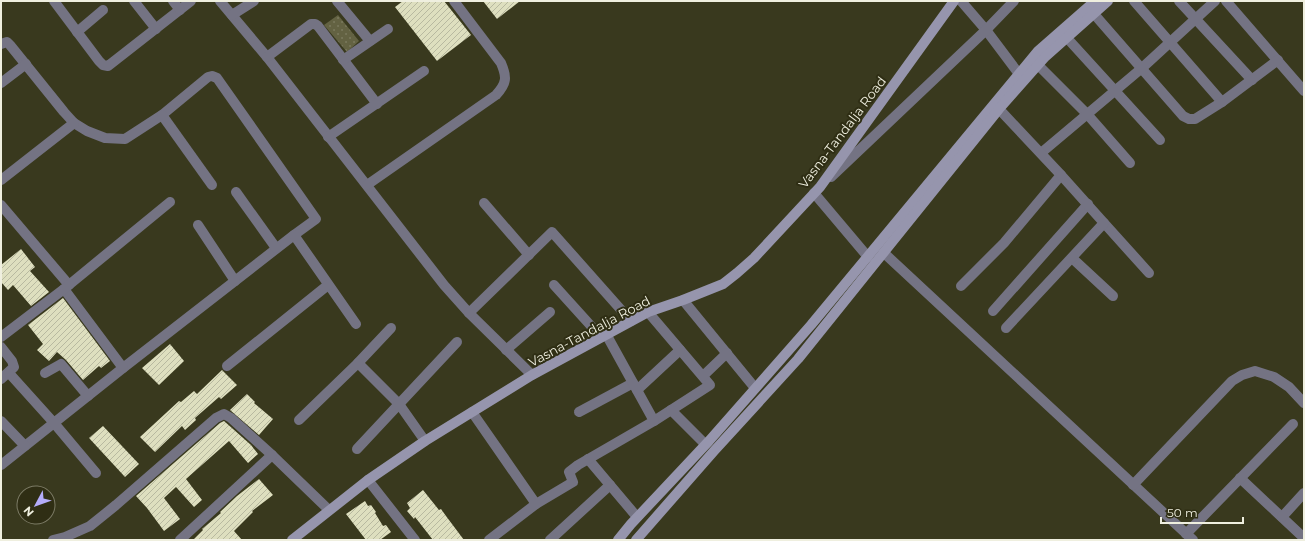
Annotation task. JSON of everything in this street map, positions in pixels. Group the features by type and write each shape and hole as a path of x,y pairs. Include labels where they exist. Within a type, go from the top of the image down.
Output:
{"street":[{"path":"54,1 99,61 103,65 108,66 191,1"},
{"path":"134,1 156,29"},
{"path":"173,1 180,10"},
{"path":"220,1 267,57 423,259 469,312 532,375"},
{"path":"232,15 254,1"},
{"path":"337,1 370,41"},
{"path":"367,185 496,95 504,84 506,74 501,62 454,1"},
{"name":"Vasna-Tandalja Road","path":"297,538 329,510 368,480 425,441 532,375 648,312 723,284 737,273 754,258 817,190 954,1"},
{"path":"961,1 986,30 1016,81"},
{"path":"868,257 817,190 986,30 1014,1"},
{"path":"618,540 637,517 705,444 811,325 1016,81 1038,51 1095,1"},
{"path":"636,540 714,451 798,359 999,109 1016,81 1038,65 1108,1"},
{"path":"1134,1 1222,102"},
{"path":"1179,1 1252,80"},
{"path":"1041,153 1142,68 1215,1"},
{"path":"1226,1 1304,91"},
{"path":"77,32 103,10"},
{"path":"1094,14 1183,116 1189,119 1195,119 1222,102 1278,60"},
{"path":"267,57 311,24 315,24 377,104"},
{"path":"344,60 388,29"},
{"path":"1067,38 1160,140"},
{"path":"1,44 7,42 74,123 87,131 105,138 125,139 162,115 208,77 212,76 217,78 316,219 276,248 1,465"},
{"path":"1,83 26,64"},
{"path":"1038,65 1087,114 1130,163"},
{"path":"328,137 424,71"},
{"path":"999,109 1061,174 1149,273"},
{"path":"162,115 212,184"},
{"path":"1,180 74,123"},
{"path":"961,286 1004,243 1061,174"},
{"path":"236,192 276,248"},
{"path":"1,337 66,287 170,202"},
{"path":"484,203 529,255"},
{"path":"993,311 1088,204"},
{"path":"1,205 66,287 123,368"},
{"path":"1006,328 1104,223"},
{"path":"198,224 235,281"},
{"path":"469,312 552,232 631,321"},
{"path":"294,235 356,324"},
{"path":"884,253 1190,537 1240,478 1292,424"},
{"path":"1072,258 1113,296"},
{"path":"227,366 328,285"},
{"path":"554,285 604,336 654,421"},
{"path":"683,300 755,388"},
{"path":"506,350 550,312"},
{"path":"489,540 536,504 573,482 569,472 588,459 654,421 710,385 648,312"},
{"path":"299,420 392,328"},
{"path":"357,449 457,342"},
{"path":"1,347 12,361 14,367 5,376 54,423 96,473"},
{"path":"579,412 635,387 680,350"},
{"path":"703,376 727,353"},
{"path":"358,363 399,404 425,441"},
{"path":"45,373 61,364 88,396"},
{"path":"1133,485 1232,381 1242,375 1255,371 1274,377 1289,387 1304,402"},
{"path":"671,410 705,444"},
{"path":"472,412 536,504"},
{"path":"53,540 65,537 90,526 216,418 224,414 272,454 329,510"},
{"path":"1,421 25,446"},
{"path":"180,540 272,454"},
{"path":"588,459 637,517"},
{"path":"1240,478 1304,538"},
{"path":"368,480 415,540"},
{"path":"550,540 610,485"},
{"path":"1282,517 1304,493"}],"shaded area":[{"path":"338,15 359,41 347,52 324,25"}],"building":[{"path":"403,1 444,1 471,35 437,61 395,7"},
{"path":"483,1 520,1 497,19"},
{"path":"21,249 35,267 30,271 49,292 31,306 13,285 8,290 1,282 1,265"},
{"path":"63,298 110,361 101,368 99,366 83,380 57,352 49,361 37,350 43,344 28,325"},
{"path":"170,344 184,361 159,385 142,368"},
{"path":"222,370 237,385 221,399 219,397 195,418 196,420 185,430 182,426 155,452 140,437 179,401 181,402 194,391 197,394"},
{"path":"247,394 255,402 254,403 273,419 259,435 230,410"},
{"path":"224,421 251,445 258,454 248,463 229,441 186,479 202,500 194,507 176,487 164,498 180,519 164,531 136,496"},
{"path":"103,426 139,464 125,477 89,438"},
{"path":"259,479 273,495 252,511 253,512 234,531 242,540 193,540 203,530 202,529 221,513 220,512 237,496"},
{"path":"423,490 439,510 441,509 464,540 433,540 415,517 414,519 407,511 410,508 407,503"},
{"path":"365,501 368,506 371,505 383,526 386,525 391,532 380,540 366,540 346,514"}]}
